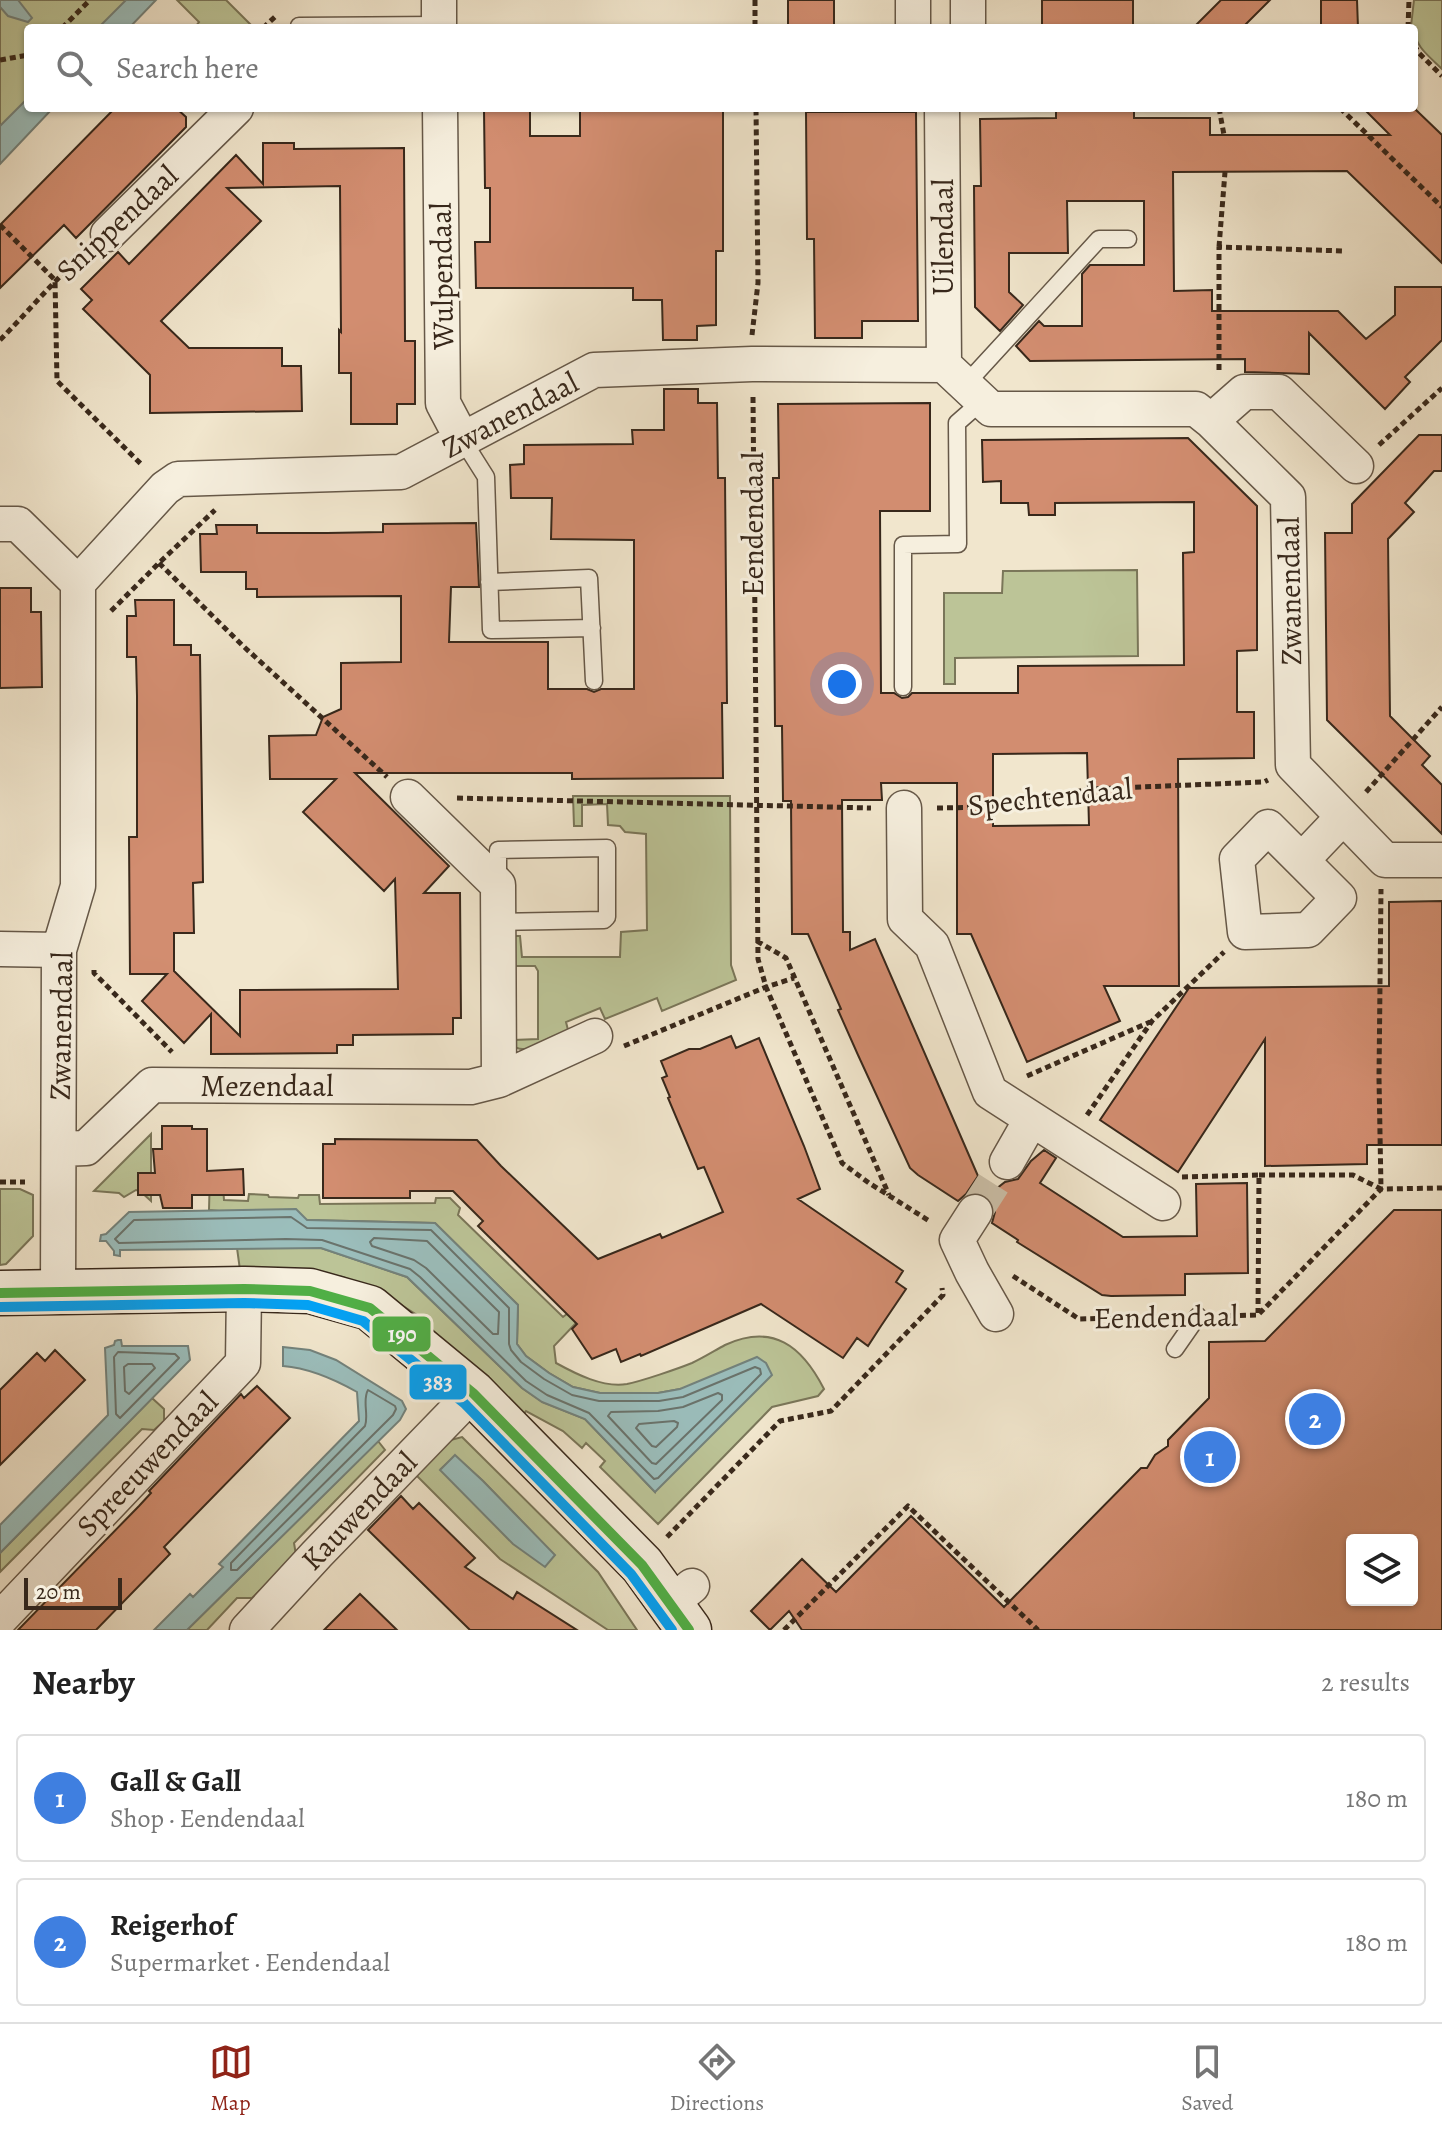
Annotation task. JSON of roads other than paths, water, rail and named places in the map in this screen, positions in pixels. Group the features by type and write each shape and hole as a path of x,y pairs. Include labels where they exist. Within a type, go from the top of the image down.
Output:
{"street":[{"path":"913,0 913,24"},
{"path":"968,0 968,24"},
{"name":"Snippendaal","path":"108,234 232,112"},
{"name":"Wulpendaal","path":"440,112 443,403 462,439"},
{"name":"Uilendaal","path":"942,112 964,384"},
{"name":"Zwanendaal","path":"58,1293 59,950 78,886 78,583 165,488 178,479 401,472 594,370 752,364 964,384 991,409 1204,415 1288,497 1293,765 1343,817"},
{"path":"1204,415 1244,392 1279,392 1356,466"},
{"path":"0,524 18,524 78,583"},
{"path":"408,797 498,885 499,1080"},
{"path":"904,808 905,919 932,945 990,1092 1163,1203"},
{"path":"1302,860 1343,817 1385,860 1442,860"},
{"path":"1268,827 1302,860 1339,898 1308,930 1245,932 1237,859 1268,827"},
{"path":"0,949 59,950"},
{"name":"Mezendaal","path":"59,1149 86,1148 152,1085 471,1087 499,1080 595,1036"},
{"path":"1007,1162 1031,1120"},
{"path":"954,1229 972,1272 996,1314"},
{"path":"0,1293 244,1289 310,1291 370,1308 473,1393 684,1607"},
{"name":"Spreeuwendaal","path":"0,1619 243,1363 244,1289"},
{"name":"Kauwendaal","path":"247,1630 473,1393"}],"lane":[{"path":"334,24 439,18"},
{"path":"903,687 903,545 958,544 957,423 964,384 1099,239 1128,239"},
{"path":"462,439 486,477 491,630 592,628"},
{"path":"489,582 589,578 594,681"},
{"path":"498,885 498,850 608,850 607,917 604,920 498,922"},
{"path":"1175,1349 1198,1316"}],"water":[{"path":"0,0 18,0 32,18 28,22 8,16 0,7"},
{"path":"126,0 156,0 133,24 102,24"},
{"path":"24,102 24,112 49,112 0,164 0,126"},
{"path":"296,1209 307,1220 435,1223 518,1305 517,1344 526,1356 573,1387 600,1393 658,1393 680,1389 757,1357 766,1363 772,1375 655,1492 585,1419 542,1402 522,1388 407,1277 321,1248 120,1250 120,1256 114,1255 106,1241 100,1241 101,1235 106,1234 129,1212"},
{"path":"121,1340 122,1346 188,1346 190,1360 0,1553 0,1525 108,1415 105,1348"},
{"path":"283,1347 310,1350 336,1360 402,1401 406,1409 400,1420 187,1630 154,1630 223,1567 219,1564 359,1421 357,1392 321,1375 283,1366"},
{"path":"455,1455 555,1555 545,1567 513,1544 440,1470"}],"tunnel":[{"path":"975,1212 1007,1162"}],"place":[{"name":"Reigerhof","path":"1315,1419"},
{"name":"Gall & Gall","path":"1210,1457"}]}
